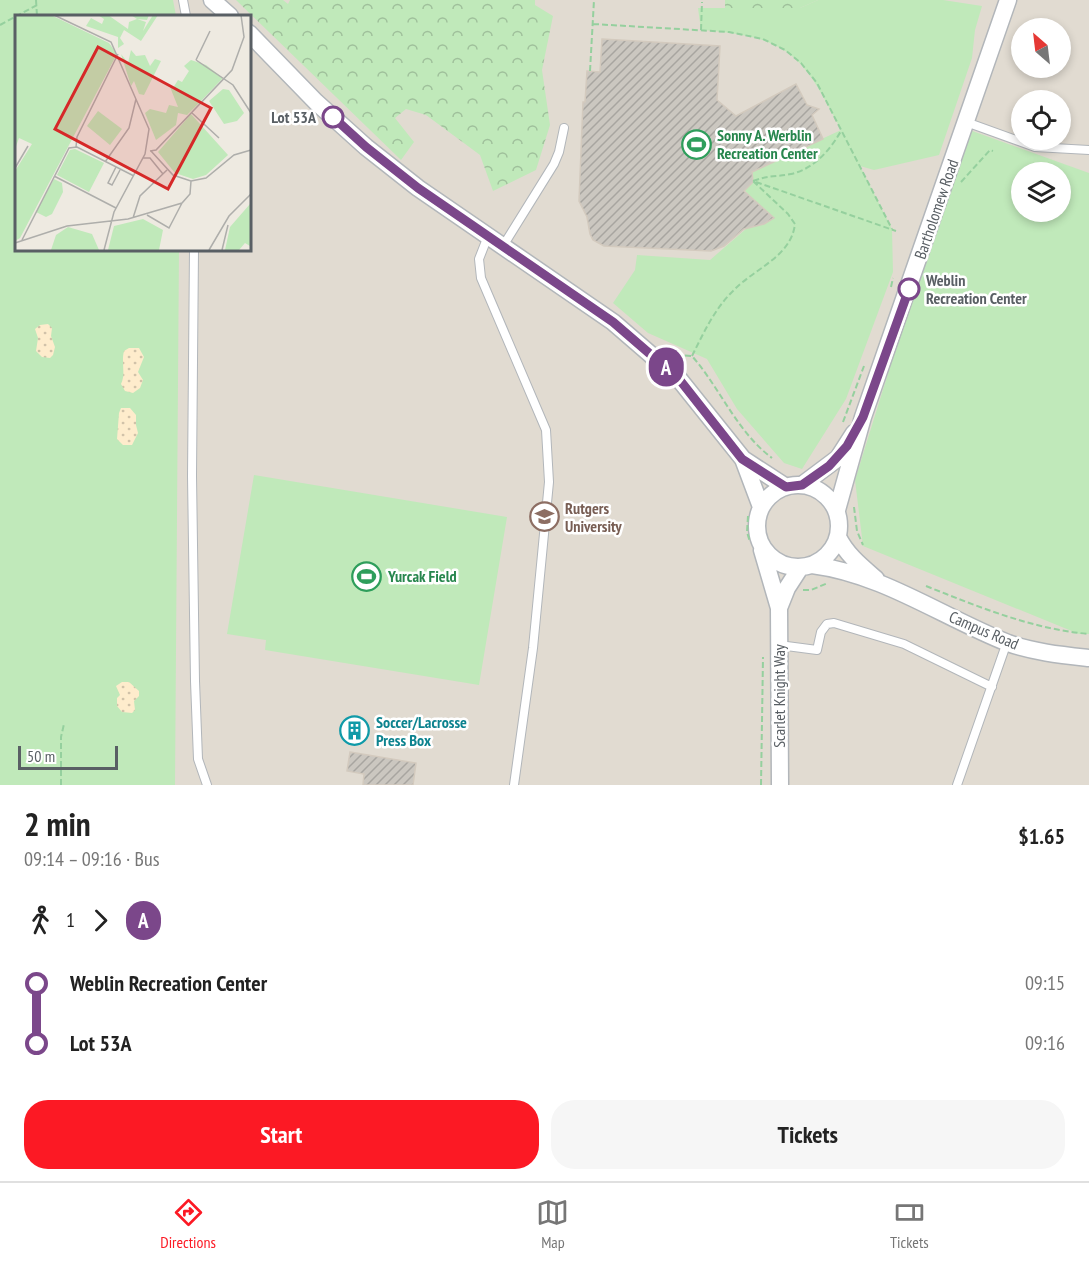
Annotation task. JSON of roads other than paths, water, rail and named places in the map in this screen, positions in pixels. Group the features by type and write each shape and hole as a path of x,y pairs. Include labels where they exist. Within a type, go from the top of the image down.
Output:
{"street":[{"path":"212,0 230,15"},
{"name":"Bartholomew Road","path":"837,510 863,417 1008,0"},
{"path":"250,34 316,102 366,147 418,188 613,322 679,379 742,459 755,508 757,548 779,608"},
{"name":"Bartholomew Road","path":"794,486 838,458 863,417"},
{"path":"742,459 794,486"},
{"path":"755,508 776,491 794,486 814,488 825,494 837,510 838,537 831,552 822,560 806,567 789,567 757,548"},
{"name":"Campus Road","path":"838,537 843,547 856,561 884,585"},
{"path":"779,608 787,588 806,567"},
{"name":"Campus Road","path":"806,567 835,568 884,585 1007,642 1042,651 1089,658"},
{"name":"Scarlet Knight Way","path":"779,608 780,785"}],"lane":[{"path":"183,0 186,15"},
{"path":"966,122 1035,147 1089,150"},
{"path":"503,246 554,164 564,128"},
{"path":"488,236 479,259 481,278 546,430 549,482 533,648 514,785"},
{"path":"194,250 192,476 195,681 198,759 207,785"},
{"path":"779,645 817,650 821,633 827,624 834,623 904,644 992,687"},
{"path":"957,785 1007,642"}],"place":[{"name":"Lot 53A","path":"333,117"},
{"name":"Sonny A. Werblin Recreation Center","path":"696,144"},
{"name":"Weblin Recreation Center","path":"909,289"},
{"name":"Rutgers University","path":"544,517"},
{"name":"Yurcak Field","path":"367,576"},
{"name":"Soccer/Lacrosse Press Box","path":"355,731"}]}
